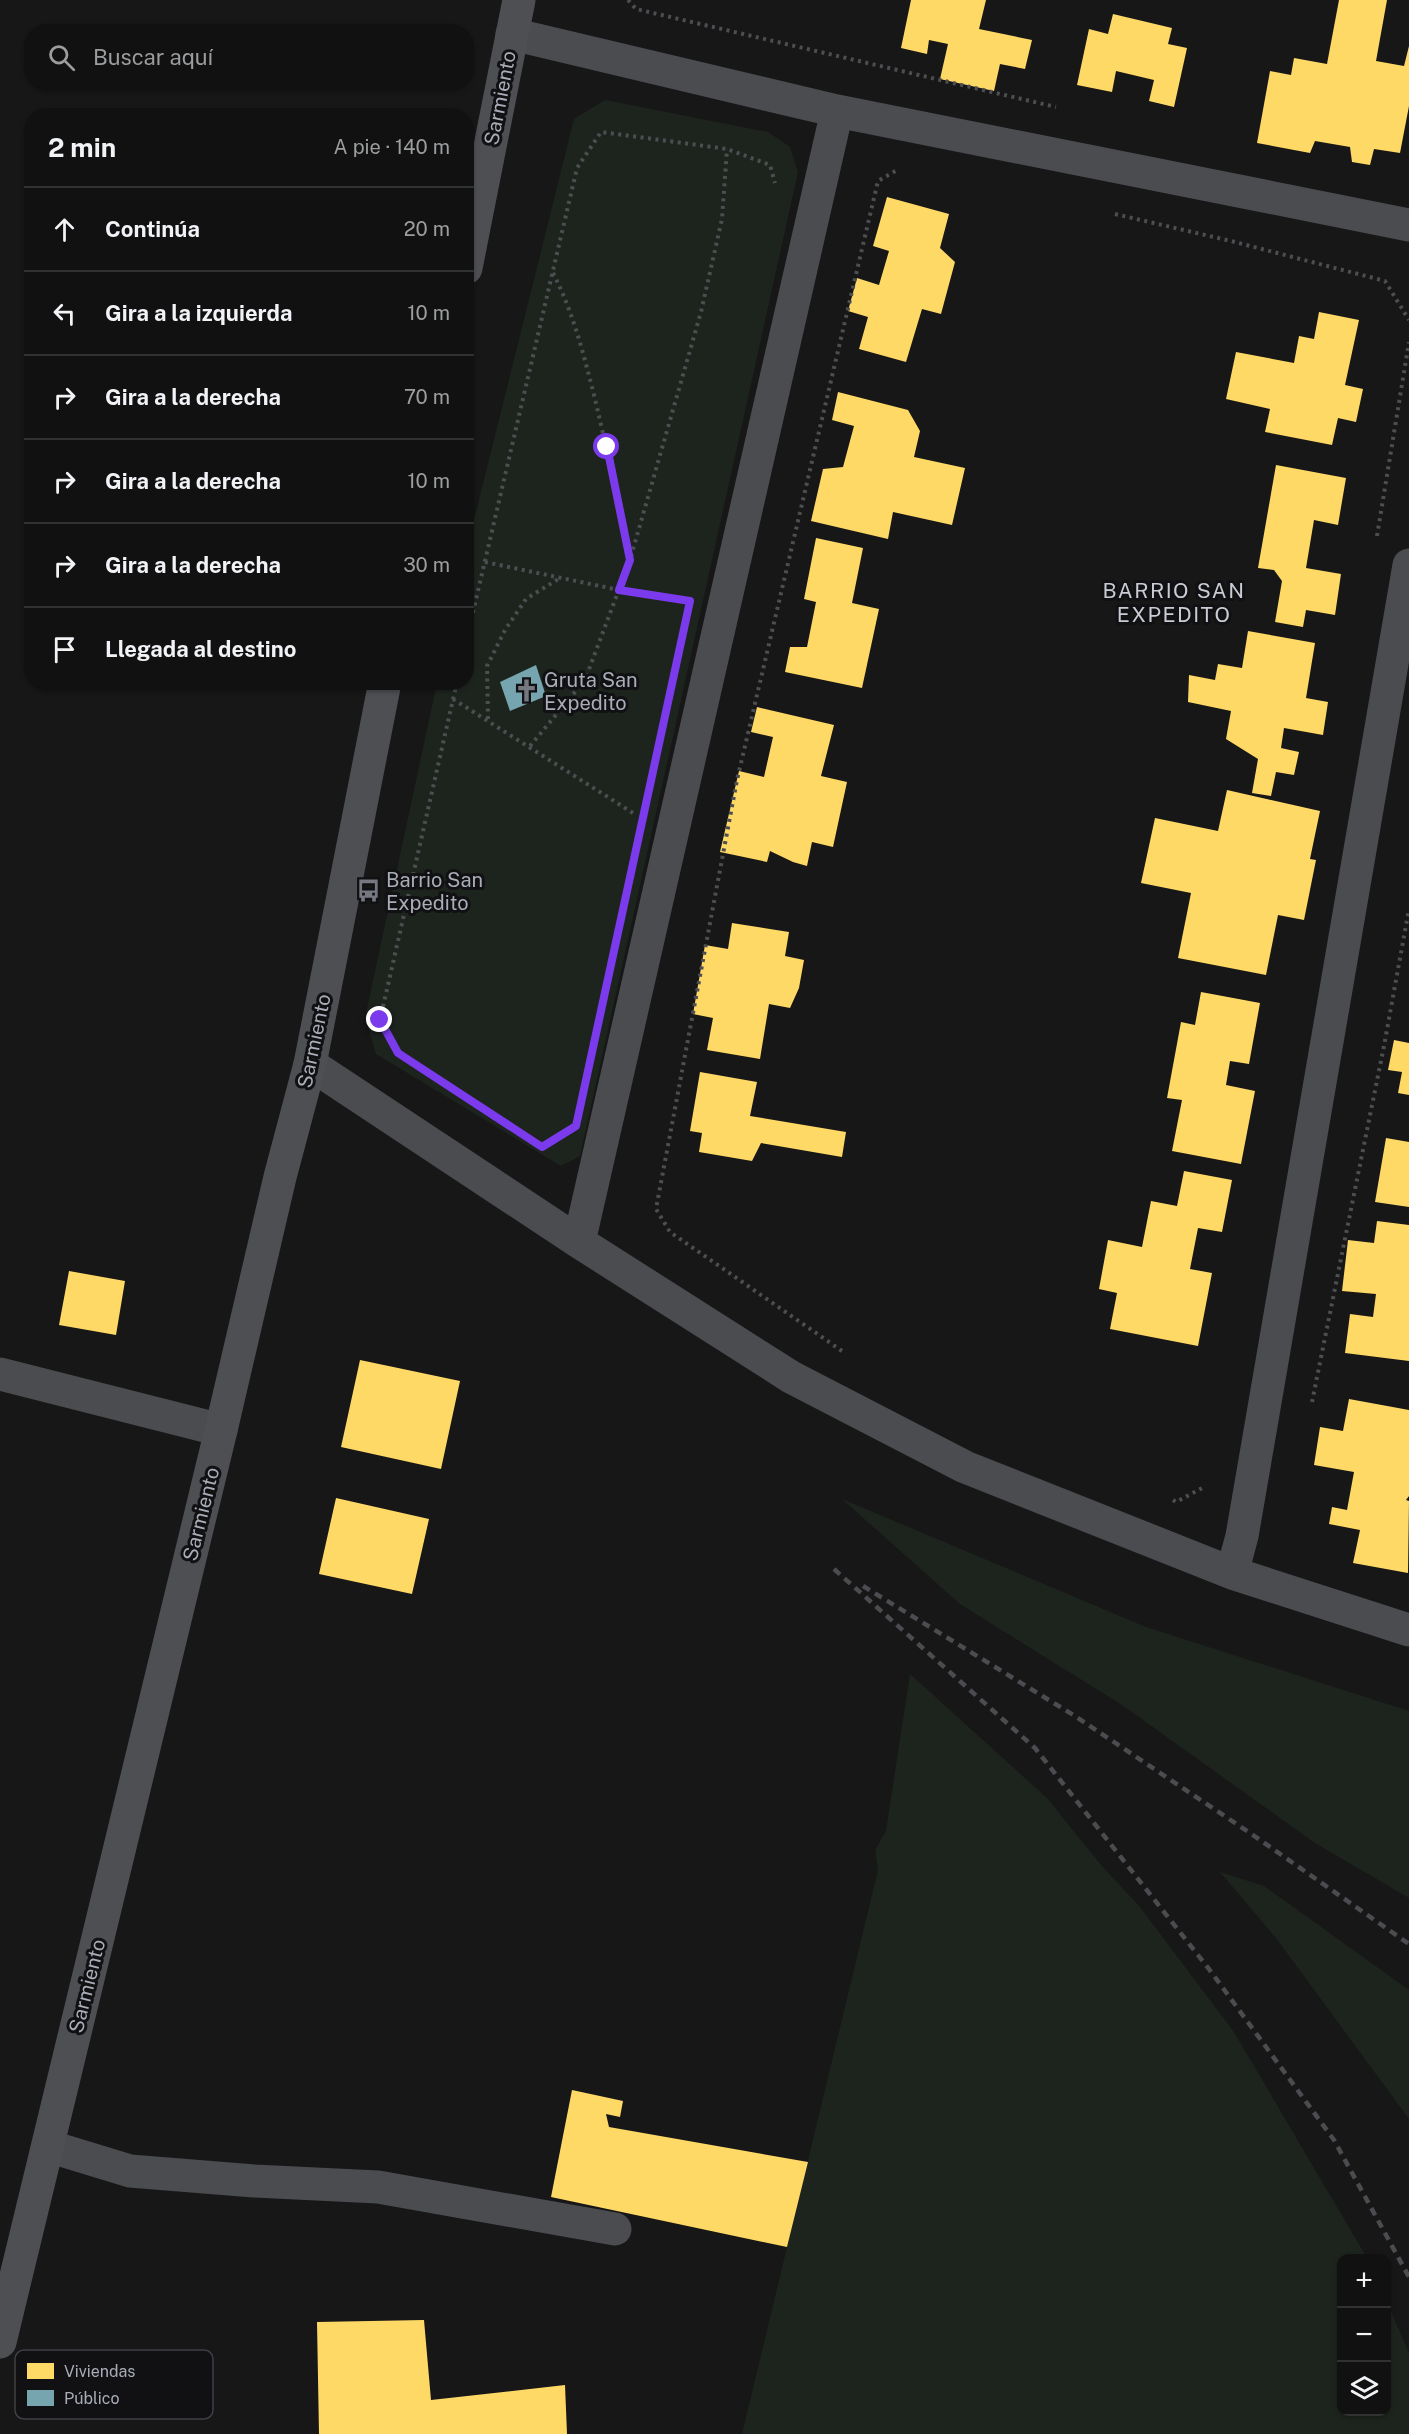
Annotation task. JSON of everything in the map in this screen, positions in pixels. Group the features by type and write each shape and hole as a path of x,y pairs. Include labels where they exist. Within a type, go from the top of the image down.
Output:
{"main road":[{"name":"Sarmiento","path":"474,227 519,0"},
{"name":"Sarmiento","path":"0,2342 280,1177 310,1064 383,690"}],"street":[{"path":"512,34 837,111 1409,225"},
{"path":"579,1242 837,111"},
{"path":"1232,1573 1244,1524 1409,565"},
{"path":"310,1064 579,1242 790,1377 965,1467 1232,1573 1409,1630"},
{"path":"0,1374 221,1430"},
{"path":"48,2146 130,2171 254,2181 378,2187 615,2229"}],"path":[{"path":"628,0 636,9 1061,109"},
{"path":"474,608 577,168 601,132 727,149 770,165 776,186"},
{"path":"530,746 585,680 630,560 701,312 722,219 727,149"},
{"path":"848,1356 670,1232 656,1209 737,780 878,181 906,165"},
{"path":"1115,214 1385,281 1409,320"},
{"path":"553,272 566,297 578,329 607,447 630,560"},
{"path":"1376,543 1409,342"},
{"path":"485,562 619,590 682,600"},
{"path":"488,719 487,666 505,630 526,599 561,578"},
{"path":"455,690 380,1020 398,1053 542,1147 567,1132"},
{"path":"453,699 488,719 637,816"},
{"path":"1311,1407 1382,1058 1409,909"},
{"path":"1166,1497 1176,1502 1213,1482"}],"shaded area":[{"path":"605,100 768,132 790,147 798,172 580,1156 561,1166 376,1054 365,1018 435,690 474,690 474,520 574,119"},
{"path":"842,1499 1146,1627 1409,1711 1409,1898 1315,1843 1122,1705 960,1604"},
{"path":"910,1674 1047,1798 1101,1865 1140,1907 1234,2032 1365,2254 1337,2254 1337,2416 1391,2416 1391,2311 1409,2353 1409,2434 742,2434 878,1870 875,1850 886,1831"},
{"path":"1220,1872 1264,1886 1409,1990 1409,2119 1276,1938"}],"building: Viviendas":[{"path":"911,0 986,0 979,29 1032,40 1025,69 1000,64 994,91 940,79 948,44 929,40 927,54 901,48"},
{"path":"1339,0 1387,0 1376,61 1404,66 1409,46 1409,106 1400,153 1374,149 1370,165 1352,162 1350,147 1315,141 1310,153 1257,143 1270,71 1291,75 1294,58 1327,64"},
{"path":"1113,14 1172,28 1168,44 1187,48 1174,107 1149,101 1154,80 1116,71 1112,92 1077,85 1089,29 1108,34"},
{"path":"887,197 949,214 940,248 955,262 941,314 922,309 906,362 859,349 868,317 848,311 857,278 879,285 889,251 873,246"},
{"path":"1319,312 1359,320 1345,385 1363,389 1356,422 1338,418 1332,445 1265,432 1270,409 1226,399 1236,352 1294,363 1299,336 1314,339"},
{"path":"838,392 908,410 920,431 914,457 965,468 952,525 893,512 888,539 811,521 823,469 843,467 854,426 832,420"},
{"path":"1276,465 1346,478 1338,525 1314,520 1306,568 1341,574 1335,615 1306,610 1303,627 1275,622 1282,581 1274,570 1258,568"},
{"path":"816,538 863,548 852,603 879,609 862,688 785,672 790,647 807,647 816,602 804,599"},
{"path":"1248,631 1315,643 1306,698 1328,702 1323,735 1284,728 1281,748 1299,752 1294,775 1276,772 1271,796 1252,793 1258,759 1226,739 1231,711 1188,702 1189,675 1215,680 1218,664 1242,668"},
{"path":"757,707 834,725 821,776 847,782 833,847 812,842 807,866 770,851 767,862 720,852 739,771 764,777 773,737 751,732"},
{"path":"1227,790 1320,811 1310,859 1316,860 1304,920 1278,915 1266,975 1178,958 1191,893 1141,883 1155,818 1218,831"},
{"path":"732,923 789,932 785,956 804,960 799,988 790,1008 769,1004 760,1059 707,1050 713,1018 693,1014 705,945 728,949"},
{"path":"1201,992 1260,1003 1249,1064 1230,1061 1226,1085 1255,1091 1241,1164 1172,1151 1182,1100 1167,1098 1181,1022 1195,1025"},
{"path":"1394,1040 1409,1043 1409,1095 1398,1093 1402,1072 1388,1070"},
{"path":"700,1072 757,1082 750,1116 846,1132 842,1157 761,1143 752,1161 699,1152 702,1133 690,1131"},
{"path":"1386,1138 1409,1142 1409,1207 1375,1202"},
{"path":"1184,1171 1232,1180 1222,1232 1198,1228 1190,1269 1212,1273 1198,1346 1110,1329 1117,1293 1099,1289 1108,1240 1142,1247 1151,1201 1177,1206"},
{"path":"1377,1221 1409,1225 1409,1361 1345,1353 1350,1314 1373,1317 1376,1294 1342,1291 1348,1240 1374,1243"},
{"path":"69,1271 125,1281 116,1335 59,1325"},
{"path":"360,1360 460,1381 441,1469 341,1447"},
{"path":"1349,1399 1409,1410 1409,1496 1406,1500 1409,1501 1408,1573 1353,1563 1360,1530 1329,1524 1332,1507 1347,1510 1354,1472 1314,1465 1320,1427 1343,1431"},
{"path":"336,1498 429,1519 412,1594 319,1574"},
{"path":"572,2090 623,2101 620,2117 606,2114 609,2127 808,2162 787,2247 551,2197"},
{"path":"424,2320 431,2400 565,2385 567,2434 319,2434 317,2322"}],"building: Público":[{"path":"536,665 546,696 510,711 500,682"}],"railway":[{"path":"834,1569 1035,1748 1209,1969 1334,2140 1409,2277"},
{"path":"863,1586 1075,1716 1250,1833 1409,1944"}],"place":[{"name":"Gruta San Expedito","path":"526,691"},
{"name":"Barrio San Expedito","path":"368,891"}],"district":[{"name":"BARRIO SAN EXPEDITO","path":"1174,603"}],"route":[{"path":"380,1020 398,1053 542,1147 576,1126 690,601 619,590 630,560 607,447"}]}
